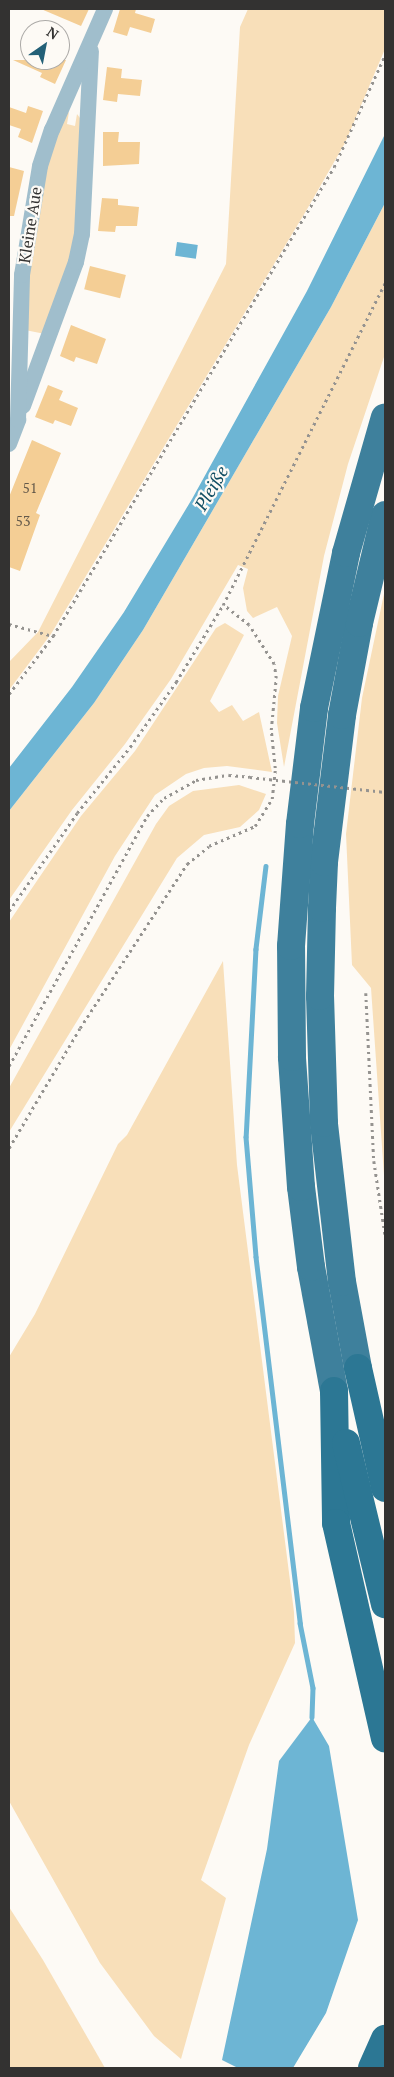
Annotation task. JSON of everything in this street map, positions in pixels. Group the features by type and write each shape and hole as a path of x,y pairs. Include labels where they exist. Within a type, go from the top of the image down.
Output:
{"highway":[{"path":"385,417 346,553 314,708 300,824 290,946 292,1057 300,1178 311,1267 334,1391 385,1604"},
{"path":"385,515 359,623 342,715 325,853 320,996 324,1123 342,1282 358,1368 385,1488"},
{"path":"358,1368 385,1431"},
{"path":"334,1391 336,1523 385,1738"},
{"path":"372,2068 385,2039"}],"street":[{"name":"Kleine Aue","path":"18,420 22,275 32,207 52,130 106,9"},
{"name":"Kleine Aue","path":"9,444 50,337 76,262 82,234 92,40"}],"path":[{"path":"9,694 53,636 334,167 385,55"},
{"path":"9,911 59,837 166,696 223,605 385,284"},
{"path":"9,1148 80,1028 187,864 209,846 255,826 272,800 276,768 271,730 276,678 274,664 248,625 223,605"},
{"path":"9,624 53,636"},
{"path":"9,1066 148,816 164,798 196,780 230,775 385,792"},
{"path":"366,993 374,1161 385,1234"}],"shaded area":[{"path":"248,9 385,9 385,49 345,143 306,211 51,634 9,690 9,662 38,632 226,264 240,27"},
{"path":"69,112 67,124 75,126 77,114 80,118 79,204 71,261 45,334 25,330 28,276 46,168 65,115"},
{"path":"385,203 385,354 348,464 324,556 284,767 277,723 278,696 292,636 277,607 253,618 247,611 243,588 248,569 238,565 171,679 125,744 72,810 9,900 9,811 94,703 143,630 331,307"},
{"path":"385,589 385,1190 371,988 352,965 346,834 362,698"},
{"path":"225,623 244,635 210,701 219,712 232,705 243,721 259,712 272,772 227,766 204,768 186,774 155,795 115,856 9,1050 9,922 81,816 135,751 216,628"},
{"path":"239,785 266,794 259,810 240,827 204,835 177,858 9,1132 9,1088 156,824 169,806 193,791"},
{"path":"223,961 237,1165 294,1612 295,1643 249,1745 201,1880 226,1898 181,2059 154,2036 100,1963 9,1801 9,1357 35,1314 118,1144 127,1135"},
{"path":"9,1907 43,1960 105,2068 9,2068"}],"water":[{"name":"Pleiße","path":"385,134 385,203 331,307 143,630 94,703 9,811 9,768 72,687 124,612 192,499 307,291"},
{"path":"177,242 198,245 196,259 175,256"},
{"path":"312,1717 329,1746 358,1920 326,2013 293,2068 238,2068 222,2060 267,1849 279,1761"}],"building":[{"path":"41,9 89,9 81,26"},
{"path":"120,9 136,9 135,13 155,19 151,33 130,27 127,36 113,32"},
{"path":"107,67 122,69 121,78 142,80 140,96 118,94 117,102 103,100"},
{"path":"35,70 61,70 55,84 40,77 42,73"},
{"path":"28,106 43,111 32,143 18,137 21,129 9,125 9,107 26,113"},
{"path":"103,132 119,132 118,142 140,142 139,164 103,166"},
{"path":"9,167 24,171 14,216 9,216"},
{"path":"102,198 118,199 118,205 139,207 137,226 116,226 115,232 98,231"},
{"path":"90,266 126,275 120,298 84,289"},
{"path":"71,325 106,339 97,364 76,357 74,362 60,356"},
{"path":"48,385 63,391 59,400 78,408 71,426 55,420 53,424 35,417"},
{"path":"32,440 61,453 36,513 40,515 20,571 9,567 9,497"}],"waterway":[{"path":"266,866 256,949 246,1137 256,1257 300,1623 313,1688 312,1717"}]}
